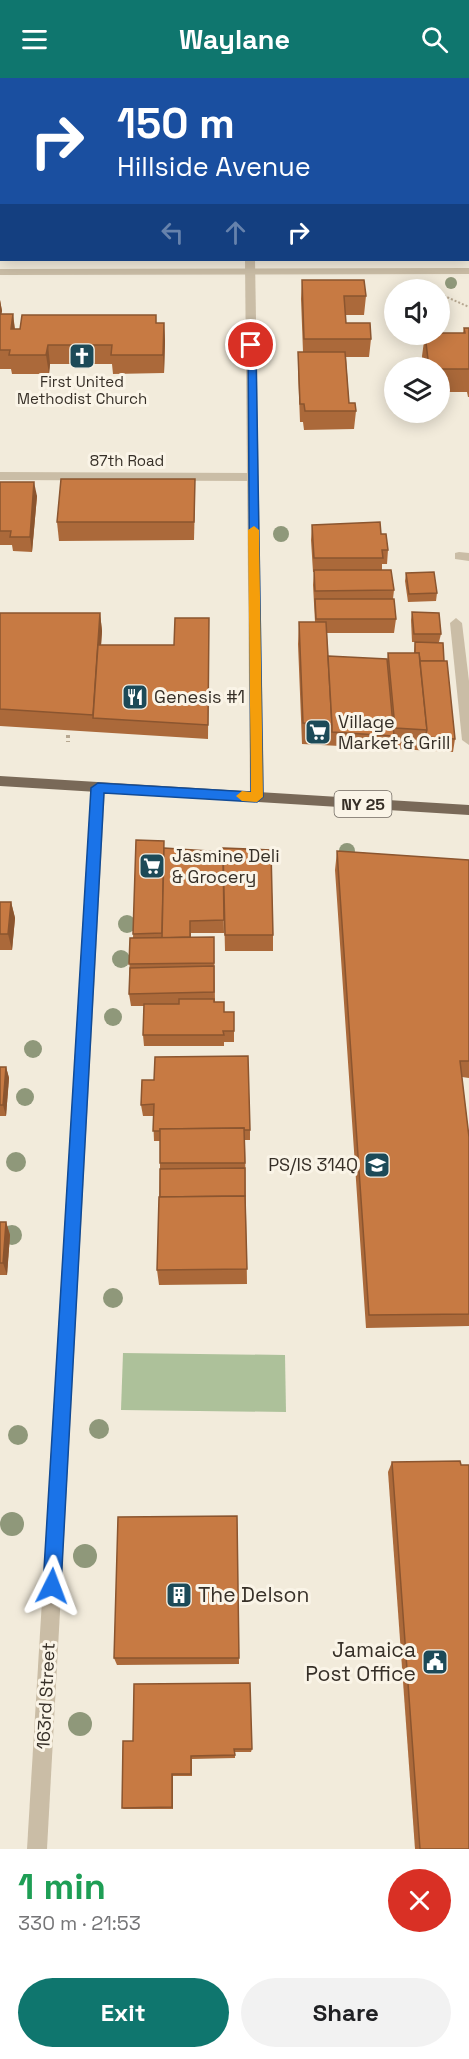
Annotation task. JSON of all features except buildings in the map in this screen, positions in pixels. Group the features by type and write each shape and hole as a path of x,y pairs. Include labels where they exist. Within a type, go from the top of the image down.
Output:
{"main road":[{"name":"NY 25","path":"0,781 469,810"}],"street":[{"path":"250,265 257,797"},
{"path":"0,272 250,265 469,271"},
{"name":"87th Road","path":"0,476 253,477"},
{"path":"456,622 469,740"},
{"name":"163rd Street","path":"37,1849 98,788"}],"path":[{"path":"450,299 469,307"},
{"path":"68,735 68,742"}],"green space":[{"path":"123,1353 285,1355 286,1412 121,1410"}],"slow traffic":[{"path":"242,796 257,797 254,530"}],"place":[{"name":"First United Methodist Church","path":"82,356"},
{"name":"Genesis #1","path":"135,697"},
{"name":"Village Market & Grill","path":"318,732"},
{"name":"Jasmine Deli & Grocery","path":"152,866"},
{"name":"PS/IS 314Q","path":"377,1165"},
{"name":"The Delson","path":"179,1595"},
{"name":"Jamaica Post Office","path":"435,1662"}],"route":[{"path":"52,1586 98,788 257,797 251,345"}]}
